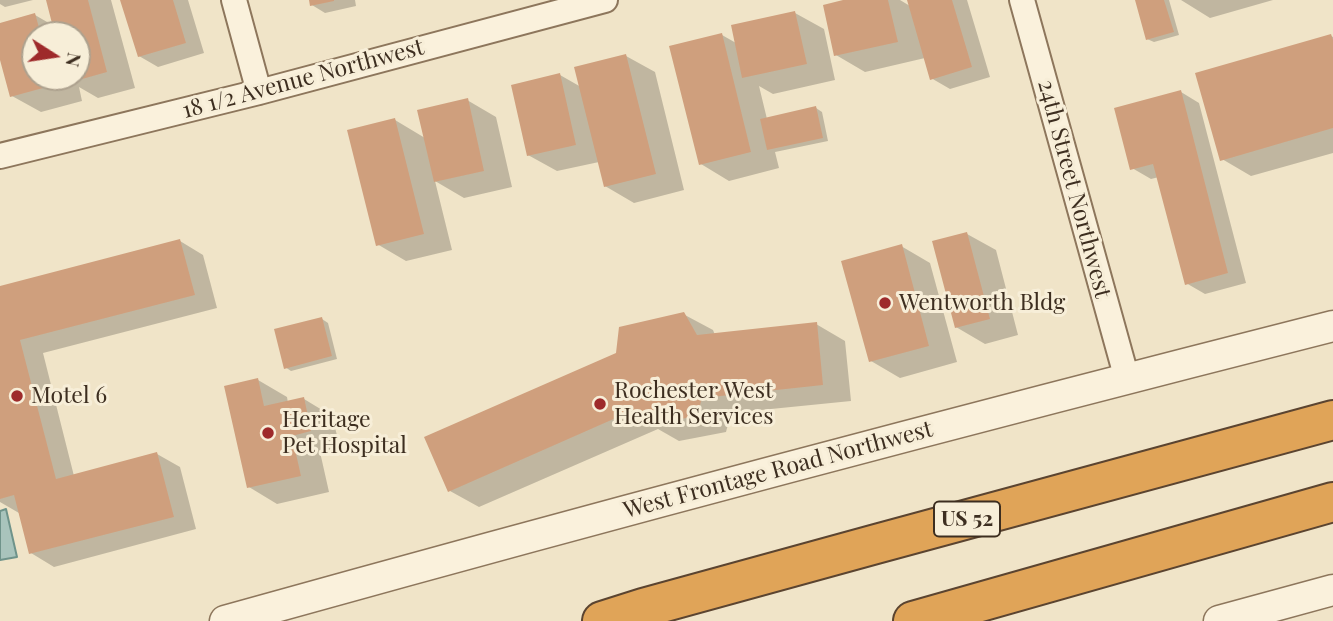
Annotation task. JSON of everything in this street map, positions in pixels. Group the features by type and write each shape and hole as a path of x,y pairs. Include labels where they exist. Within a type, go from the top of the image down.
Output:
{"highway":[{"name":"US 52","path":"602,621 1333,420"},
{"path":"913,621 1333,502"},
{"path":"576,621 643,608"}],"street":[{"path":"234,0 259,92"},
{"name":"18 1/2 Avenue Northwest","path":"0,156 259,92 605,0"},
{"name":"24th Street Northwest","path":"1022,0 1127,379"},
{"name":"West Frontage Road Northwest","path":"225,621 852,450 1333,326"},
{"path":"1219,621 1333,590"}],"water":[{"path":"6,509 17,557 0,560 0,511"}],"building":[{"path":"46,0 88,0 107,72 91,77 91,21 51,21"},
{"path":"120,0 173,0 186,43 138,57"},
{"path":"309,0 334,0 334,1 310,6"},
{"path":"843,0 888,0 898,42 834,56 823,5"},
{"path":"907,0 952,0 972,67 930,80"},
{"path":"1135,0 1164,0 1174,32 1146,40"},
{"path":"795,11 807,64 742,78 731,25"},
{"path":"35,13 37,21 21,21 21,91 32,91 10,97 0,60 0,23"},
{"path":"722,33 751,152 699,165 669,46"},
{"path":"1331,34 1333,128 1220,161 1195,73"},
{"path":"626,54 656,174 604,187 574,67"},
{"path":"560,73 576,145 527,156 511,85"},
{"path":"1181,90 1228,273 1185,285 1153,164 1130,170 1114,108"},
{"path":"468,98 484,171 434,182 417,110"},
{"path":"816,106 823,138 767,150 760,119"},
{"path":"395,118 424,234 376,246 347,130"},
{"path":"967,232 990,319 955,328 932,241"},
{"name":"Motel 6","path":"180,239 195,295 20,340 56,479 157,452 174,517 29,554 14,495 0,499 0,286"},
{"name":"Wentworth Bldg","path":"902,244 929,346 869,362 841,261"},
{"name":"Rochester West Health Services","path":"684,312 697,335 817,322 823,385 702,398 697,416 649,425 634,410 448,492 424,437 616,353 619,327"},
{"path":"322,317 332,356 284,369 274,329"},
{"name":"Heritage Pet Hospital","path":"258,378 264,406 304,397 311,431 292,436 301,476 247,488 224,386"}],"place":[{"name":"Wentworth Bldg","path":"885,303"},
{"name":"Motel 6","path":"17,396"},
{"name":"Rochester West Health Services","path":"600,404"},
{"name":"Heritage Pet Hospital","path":"268,433"}]}
